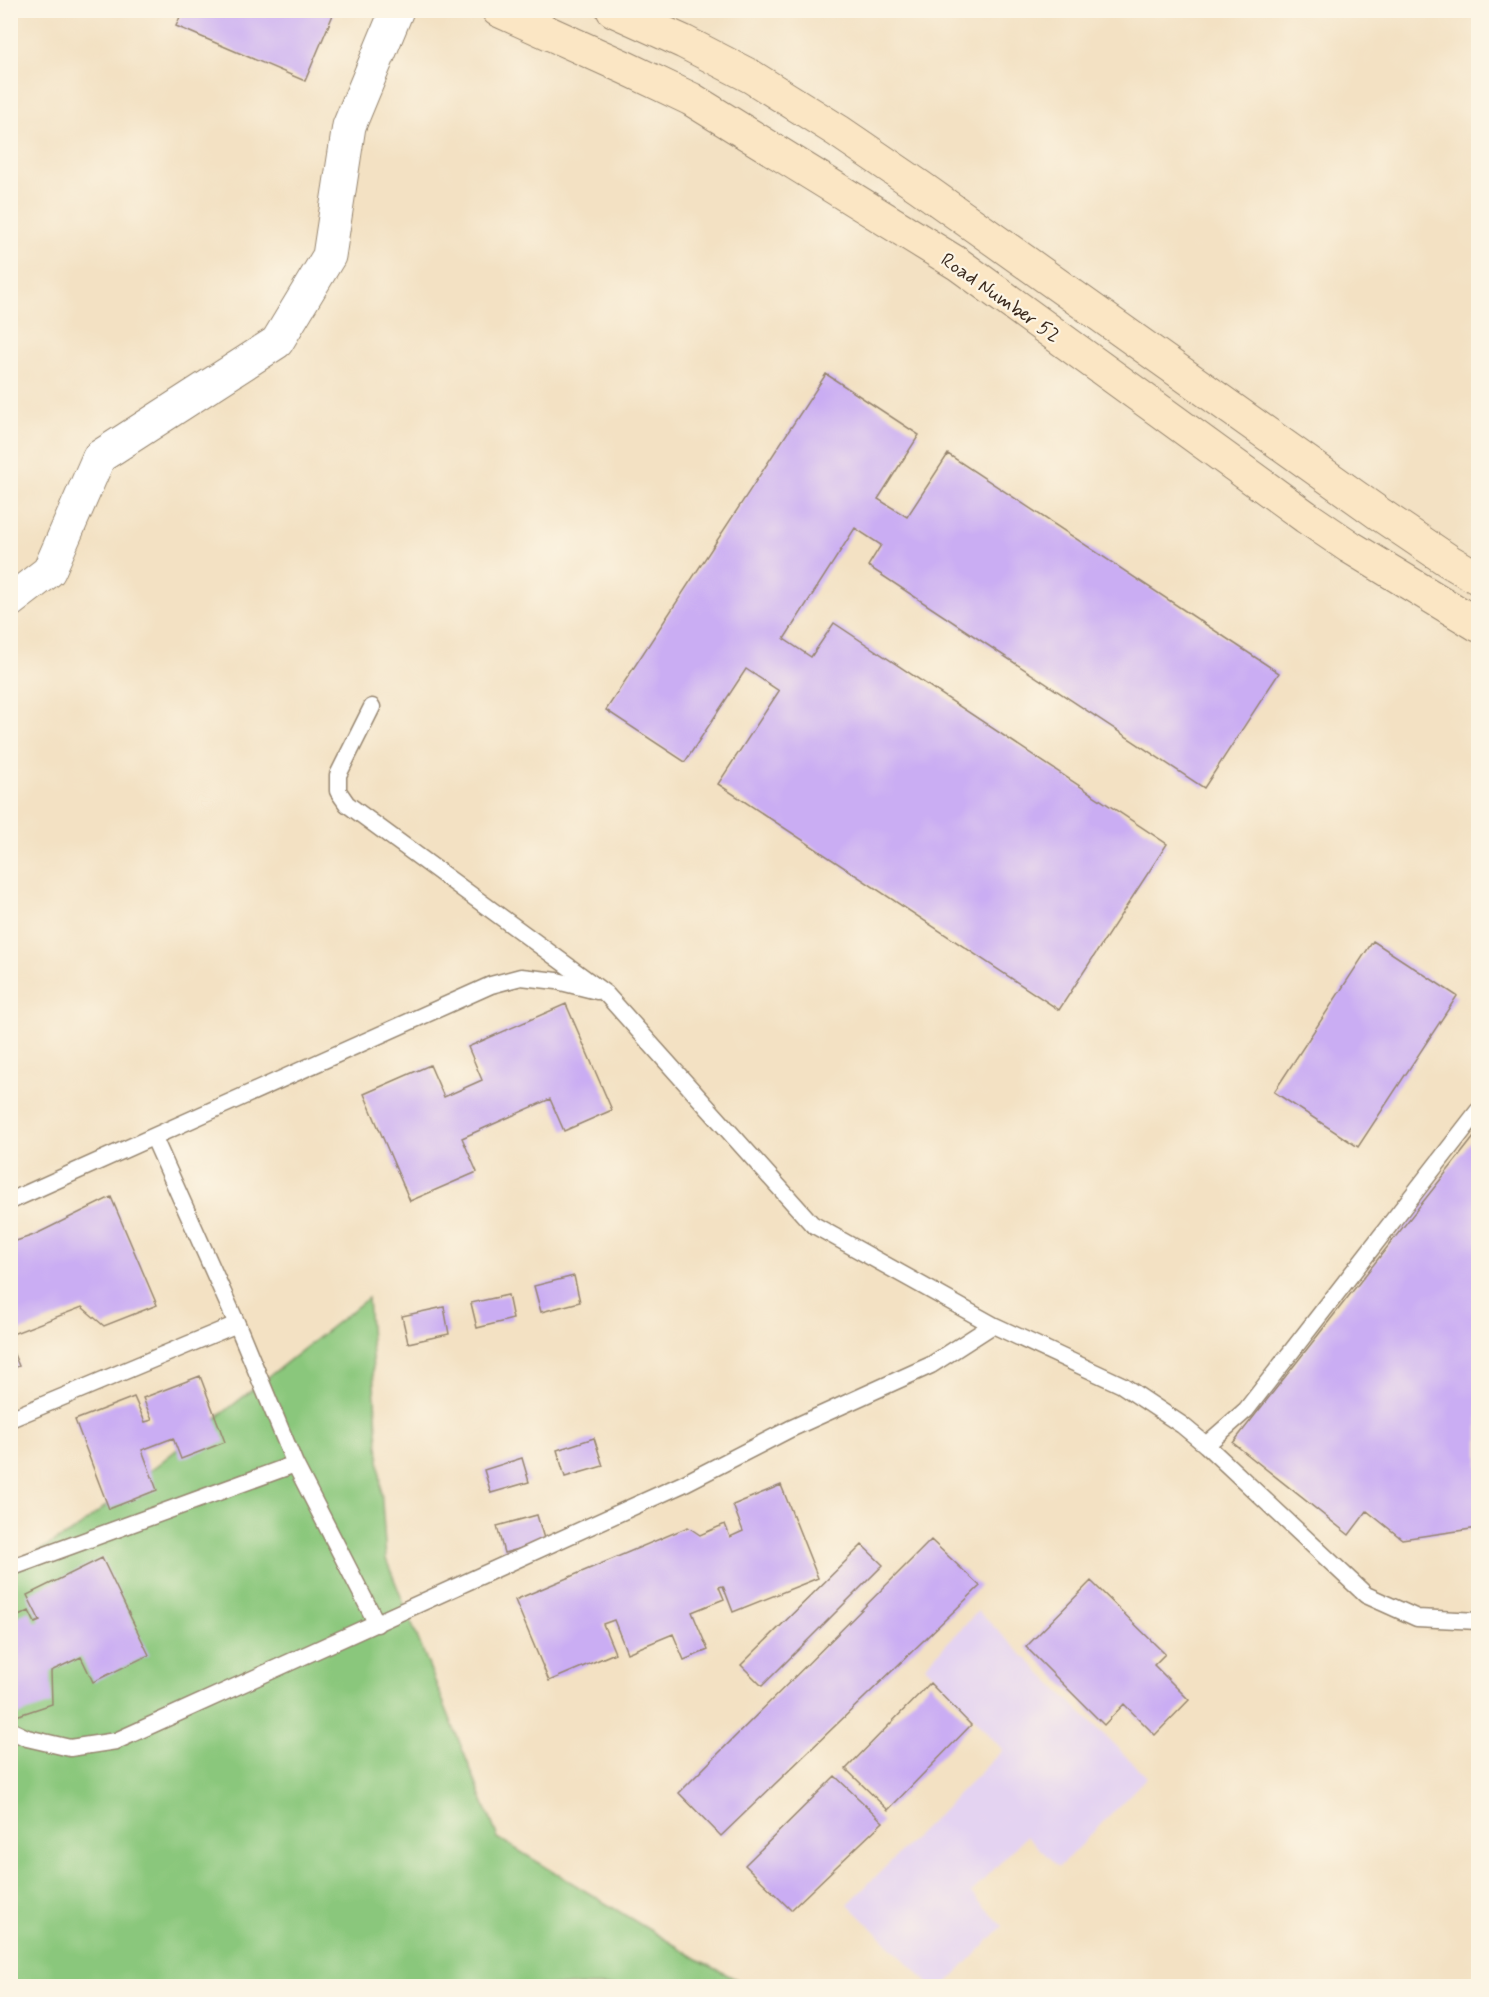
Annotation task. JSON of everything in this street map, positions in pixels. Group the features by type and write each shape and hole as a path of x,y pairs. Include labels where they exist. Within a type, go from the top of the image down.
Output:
{"main road":[{"name":"Road Number 52","path":"498,10 691,99 958,264 1306,517 1350,547 1479,625"},
{"path":"613,10 684,42 752,77 838,131 1381,515 1449,561 1479,578"}],"street":[{"path":"10,601 49,571 99,457 277,342 328,256 349,126 397,10"}],"lane":[{"path":"372,707 338,775 338,791 347,804 606,994 812,1224 993,1325 1122,1385 1182,1425 1206,1444 1366,1595 1417,1618 1479,1621"},
{"path":"10,1201 491,985 521,977 557,981 606,994"},
{"path":"1206,1444 1246,1410 1479,1111"},
{"path":"154,1138 237,1324 295,1464 377,1624"},
{"path":"10,1419 237,1324"},
{"path":"10,1730 27,1738 70,1748 116,1741 683,1484 790,1429 931,1365 993,1325"},
{"path":"10,1568 295,1464"}],"shaded area":[{"path":"978,1611 1147,1777 1059,1867 1026,1836 971,1893 1003,1926 944,1986 931,1986 848,1904 1003,1750 925,1666"}],"green space":[{"path":"368,1298 386,1559 498,1838 699,1960 749,1986 11,1986 10,1567 74,1531"}],"building":[{"path":"183,10 335,10 305,81 176,26"},
{"path":"826,374 919,435 878,499 907,517 948,454 1279,673 1204,788 868,566 881,545 855,528 784,639 811,657 834,623 1167,844 1059,1010 718,784 779,691 746,669 685,762 606,710"},
{"path":"1373,941 1457,996 1358,1147 1274,1092"},
{"path":"566,1004 612,1110 564,1131 550,1099 462,1138 477,1172 410,1201 364,1094 430,1065 444,1097 482,1080 468,1047"},
{"path":"1478,1132 1478,1528 1402,1539 1367,1511 1349,1535 1233,1443"},
{"path":"111,1197 157,1305 104,1326 82,1307 10,1335 10,1243 34,1235"},
{"path":"574,1276 580,1302 541,1312 534,1286"},
{"path":"508,1295 513,1319 477,1328 471,1303"},
{"path":"444,1307 449,1334 408,1343 402,1316"},
{"path":"10,1345 19,1366 10,1369"},
{"path":"200,1376 225,1442 181,1459 173,1438 142,1450 157,1490 109,1509 75,1420 134,1397 145,1422 152,1420 143,1398"},
{"path":"594,1438 603,1466 565,1477 557,1450"},
{"path":"522,1458 529,1482 491,1493 484,1470"},
{"path":"781,1485 818,1578 733,1612 723,1586 719,1587 724,1599 692,1612 708,1650 684,1660 673,1634 627,1653 614,1620 603,1624 615,1653 549,1681 515,1600 688,1527 700,1535 725,1524 730,1537 743,1531 733,1505"},
{"path":"537,1515 545,1542 504,1553 497,1526"},
{"path":"931,1540 980,1586 721,1836 679,1793"},
{"path":"862,1545 883,1565 762,1686 741,1665"},
{"path":"102,1558 149,1655 93,1682 81,1657 51,1671 52,1704 13,1717 10,1709 10,1620 29,1611 35,1623 40,1621 27,1595"},
{"path":"1091,1581 1165,1654 1154,1665 1189,1700 1155,1735 1124,1704 1104,1725 1026,1647"},
{"path":"930,1683 971,1725 888,1810 846,1769"},
{"path":"835,1776 883,1822 791,1910 745,1865"}]}
